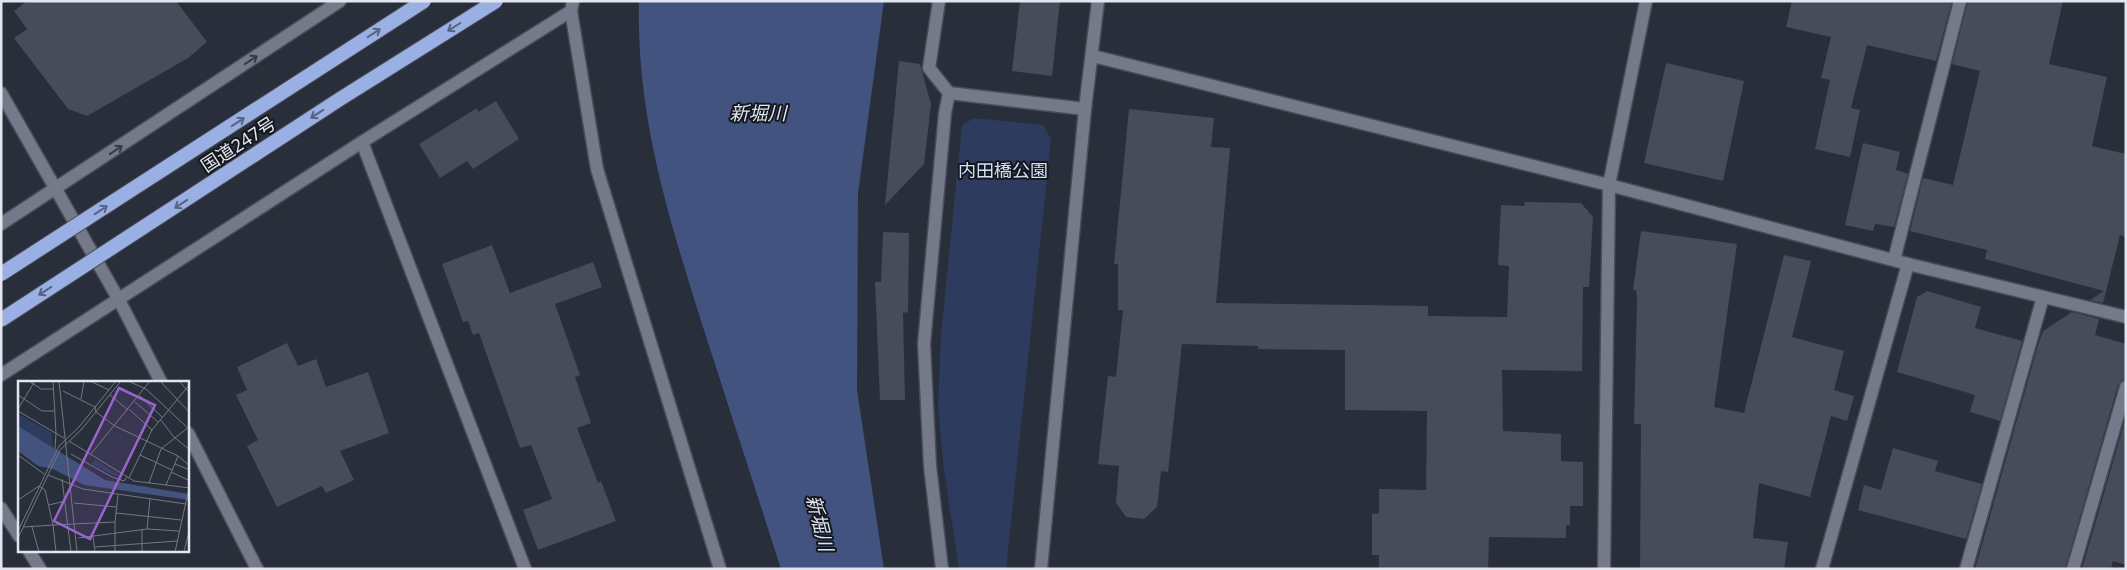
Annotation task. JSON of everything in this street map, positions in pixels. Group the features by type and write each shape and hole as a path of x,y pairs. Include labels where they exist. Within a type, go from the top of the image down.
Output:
{"highway":[{"name":"国道247号","path":"1,274 424,1"},
{"name":"国道247号","path":"1,320 496,1"}],"street":[{"path":"1,224 56,190 323,5 340,1"},
{"path":"938,1 929,68 949,93 1085,109"},
{"path":"1041,569 1085,109 1093,56 1098,1"},
{"path":"1604,569 1609,185 1646,1"},
{"path":"1894,260 1960,1"},
{"path":"1,375 572,6 597,169 720,569"},
{"path":"1093,56 1609,185 1908,264 2126,317"},
{"path":"1,93 119,300 160,381"},
{"path":"942,569 930,466 924,344 945,113 949,93"},
{"path":"362,142 525,569"},
{"path":"1822,569 1908,264"},
{"path":"1966,569 2043,297"},
{"path":"2074,569 2126,387"},
{"path":"189,435 258,569"},
{"path":"1,508 18,534"},
{"path":"30,552 40,569"}],"green space":[{"name":"内田橋公園","path":"974,118 1043,125 1051,139 1006,569 959,569 944,470 938,408 941,335 962,125"}],"water":[{"name":"新堀川","path":"639,1 884,1 858,193 857,390 884,569 781,569 678,247 657,167 643,85 639,44"}],"building":[{"path":"27,1 176,1 207,42 188,58 87,116 68,109 14,38 27,29 14,11"},
{"path":"1020,1 1060,1 1052,76 1012,71"},
{"path":"1792,1 1952,1 1936,61 1867,45 1851,108 1860,110 1850,157 1815,149 1830,80 1821,78 1831,37 1786,27"},
{"path":"1968,1 2063,1 2049,64 2107,77 2092,146 2126,154 2126,237 2120,235 2103,303 2090,300 2104,291 1985,259 1987,250 1910,231 1923,178 1953,185 1980,71 1952,64"},
{"path":"899,61 920,64 931,104 924,164 885,205"},
{"path":"1666,63 1744,81 1723,181 1644,163"},
{"path":"496,101 519,139 473,169 467,161 440,178 419,144 477,108 478,112"},
{"path":"1129,109 1214,118 1211,147 1230,148 1216,303 1428,306 1428,316 1507,317 1509,266 1498,265 1501,205 1524,206 1525,202 1581,203 1593,217 1589,287 1583,287 1582,371 1502,370 1503,431 1561,434 1561,461 1583,462 1583,506 1570,506 1570,525 1566,525 1566,538 1489,537 1488,569 1379,569 1379,555 1372,555 1372,514 1379,513 1379,489 1426,490 1427,411 1345,410 1345,350 1258,349 1258,346 1182,344 1168,472 1161,471 1157,507 1144,519 1126,517 1116,503 1119,466 1098,464 1108,376 1116,377 1123,310 1118,310 1118,264 1114,264"},
{"path":"1863,143 1900,152 1896,170 1908,174 1894,227 1875,224 1873,231 1845,225"},
{"path":"1641,231 1737,244 1714,407 1744,413 1784,255 1811,261 1792,337 1844,351 1834,390 1854,396 1847,421 1831,416 1810,497 1759,483 1753,538 1788,542 1784,569 1640,569 1641,424 1634,424 1637,300 1636,290 1633,290"},
{"path":"883,232 909,233 908,312 903,313 905,400 880,400 875,282 881,282"},
{"path":"492,245 510,293 593,262 602,287 555,304 580,375 575,377 591,423 577,428 598,483 601,481 616,521 538,550 523,510 552,499 531,445 520,448 479,333 473,335 468,321 463,322 442,264"},
{"path":"1927,291 1981,307 1975,328 2022,341 2000,421 1970,412 1975,395 1897,372 1917,297"},
{"path":"2072,312 2099,319 2095,335 2126,344 2126,379 2118,385 2065,569 1975,569 2043,331"},
{"path":"287,343 298,366 316,359 326,387 368,372 389,433 340,451 354,480 326,493 322,486 277,507 247,446 258,440 236,395 247,390 237,367"},
{"path":"2126,417 2126,565 2113,561 2111,569 2082,569"},
{"path":"1893,448 1938,461 1935,471 1982,484 1966,539 1858,510 1864,485 1881,490"}]}
